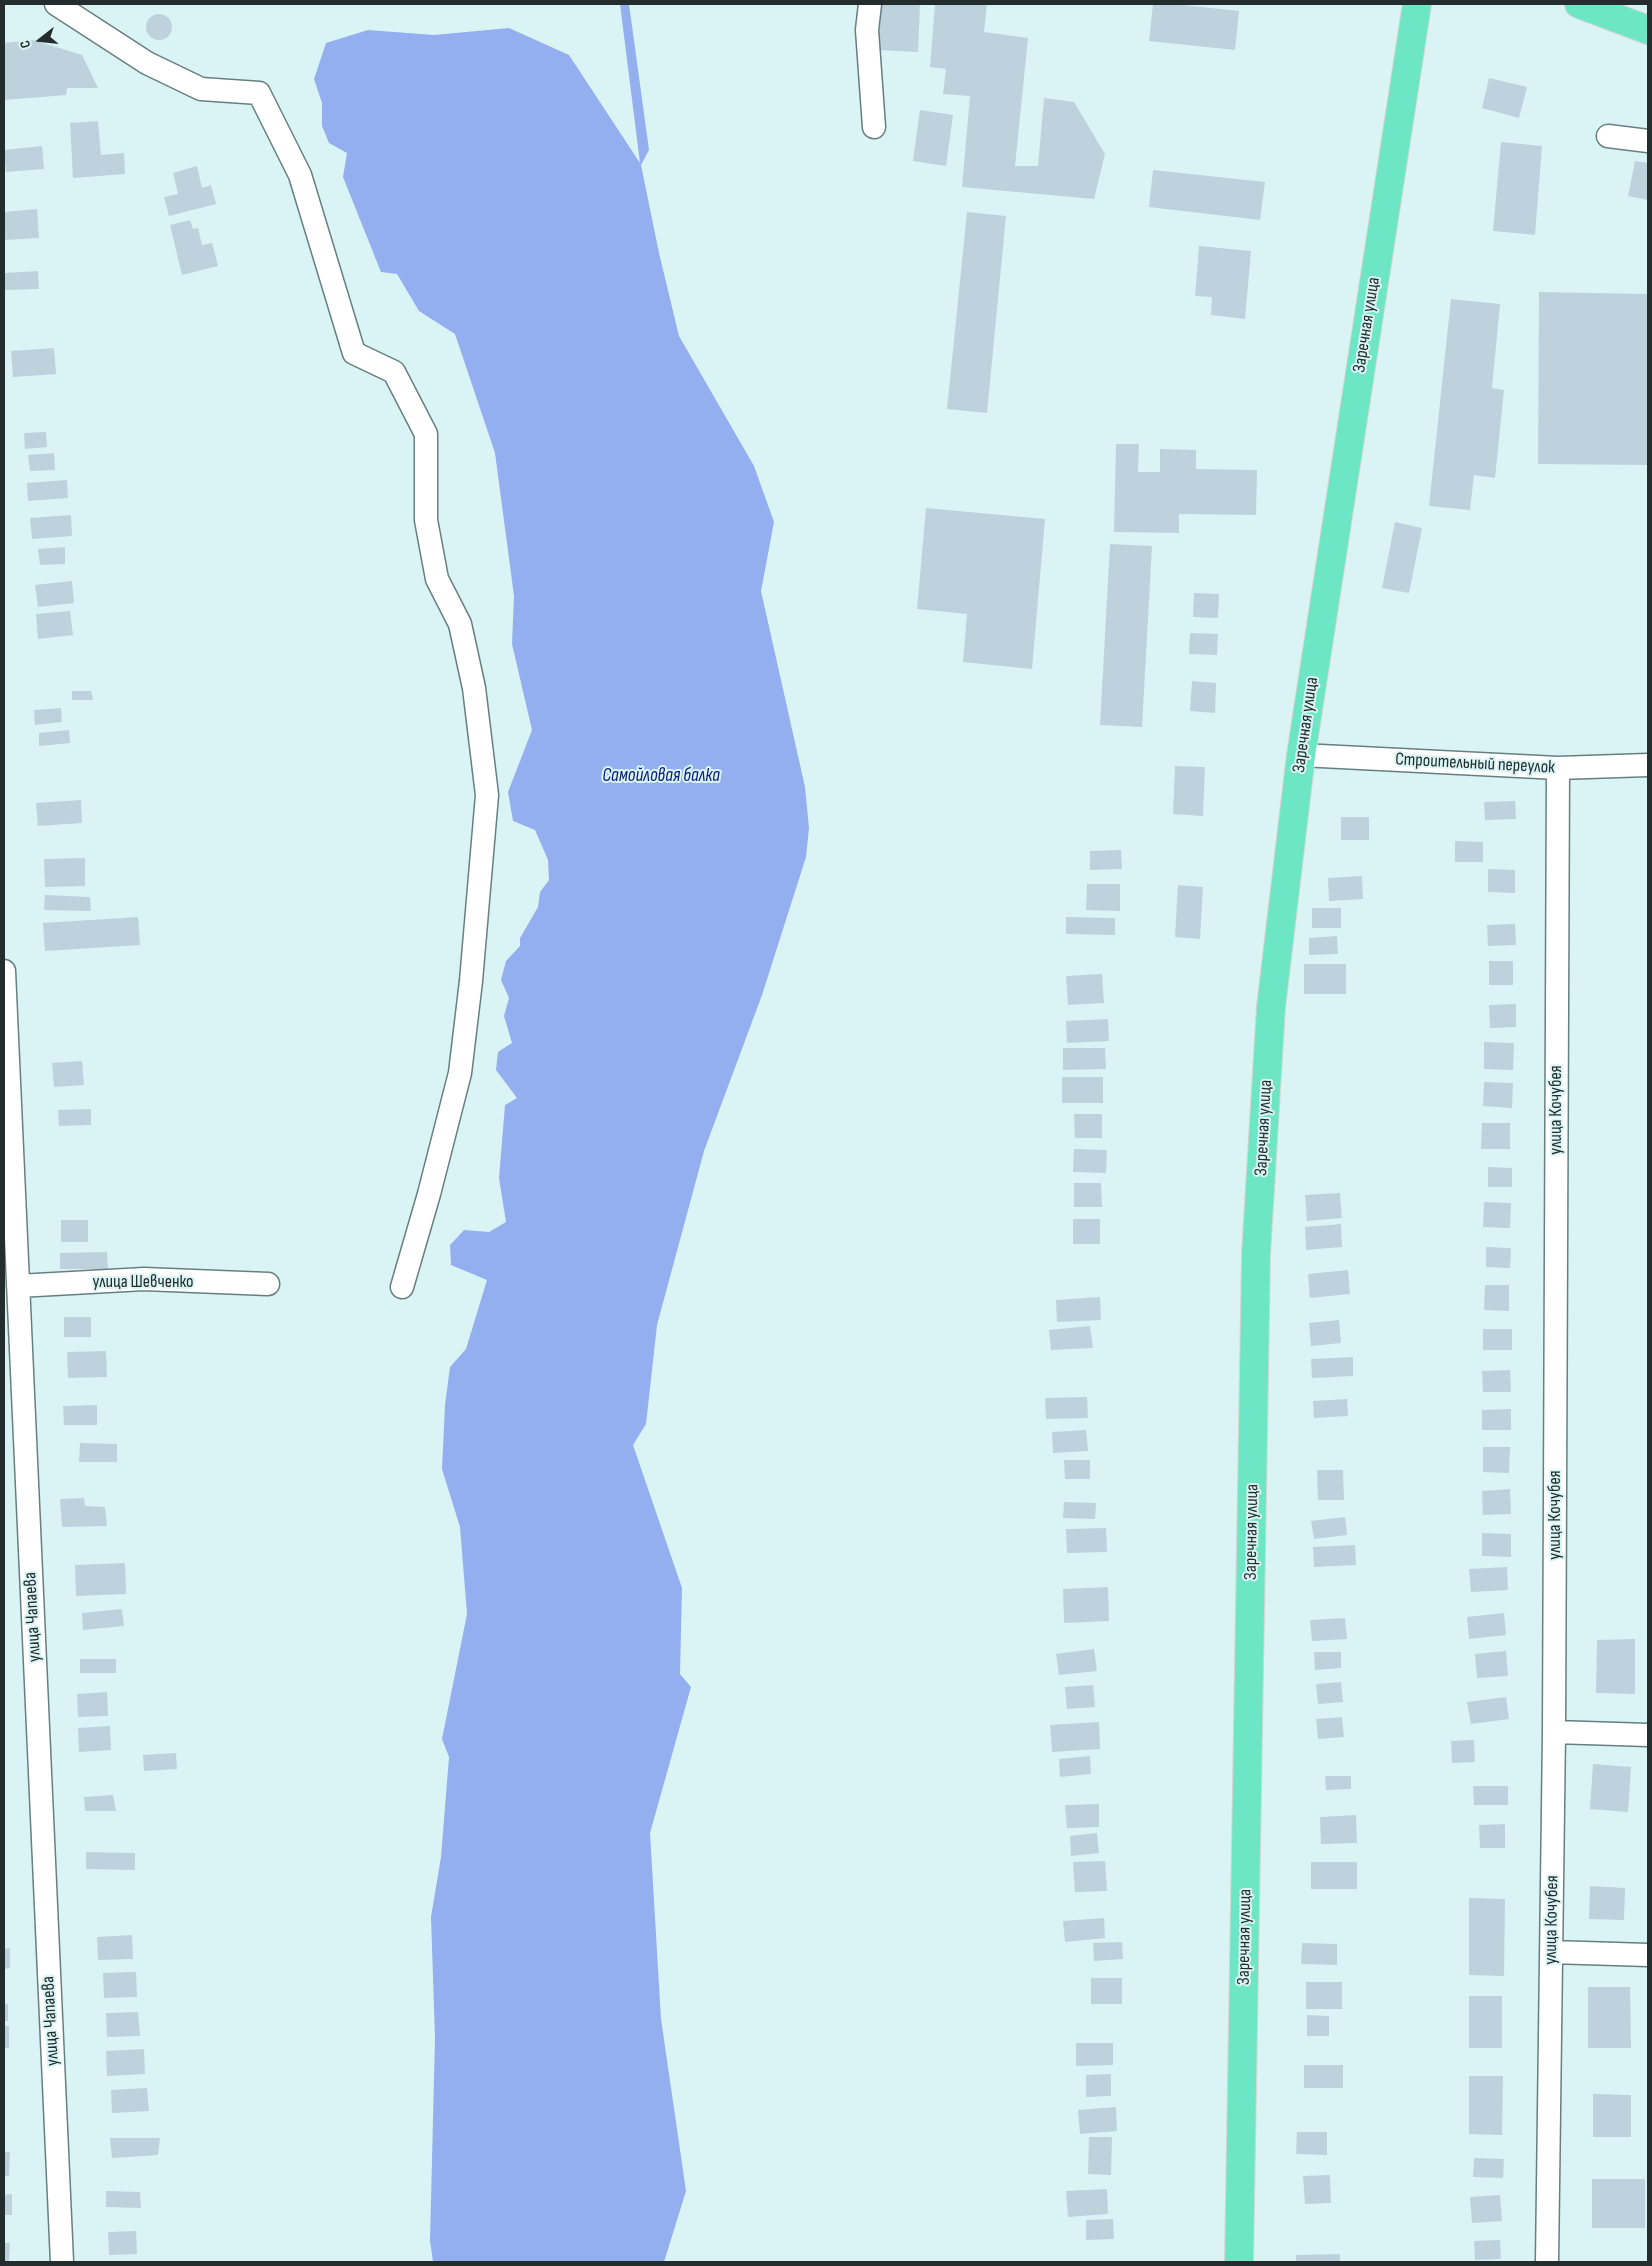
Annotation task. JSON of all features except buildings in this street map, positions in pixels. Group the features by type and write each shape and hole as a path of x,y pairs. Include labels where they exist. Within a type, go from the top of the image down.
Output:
{"main road":[{"name":"Заречная улица","path":"1239,2262 1256,1254 1271,1007 1301,755 1417,4"},
{"path":"1580,4 1648,30"}],"street":[{"path":"56,4 147,63 201,88 259,93 300,175 354,353 394,372 426,434 426,520 437,579 460,624 474,688 487,795 471,981 460,1073 429,1194 402,1287"},
{"path":"870,4 867,30 874,127"},
{"path":"1608,136 1648,141"},
{"name":"Строительный переулок","path":"1301,755 1558,768 1648,765"},
{"name":"улица Кочубея","path":"1548,2262 1554,1732 1558,768"},
{"name":"улица Чапаева","path":"4,971 18,1286 12,1341 62,2262"},
{"name":"улица Шевченко","path":"18,1286 144,1279 268,1284"},
{"path":"1554,1732 1648,1735"},
{"path":"1552,1952 1648,1954"}],"water":[{"name":"Самойловая балка","path":"620,4 629,4 649,150 641,165 659,253 679,336 754,466 774,522 761,591 805,787 809,828 806,857 762,995 704,1151 657,1325 646,1424 633,1445 682,1588 680,1674 691,1687 650,1833 661,2019 686,2191 664,2262 433,2262 430,2241 435,2038 431,1917 441,1857 449,1757 442,1739 467,1614 460,1527 442,1469 445,1405 450,1367 466,1349 487,1280 451,1265 450,1245 464,1230 489,1232 506,1222 499,1178 505,1105 517,1098 496,1070 498,1052 512,1043 504,1016 509,998 501,980 506,961 520,946 520,938 538,907 540,892 549,880 548,860 535,830 513,821 508,792 532,730 512,644 514,596 495,453 455,334 419,311 397,274 381,272 343,177 347,153 329,143 322,126 322,103 314,79 326,43 368,30 434,35 509,28 569,55 640,163"}]}
